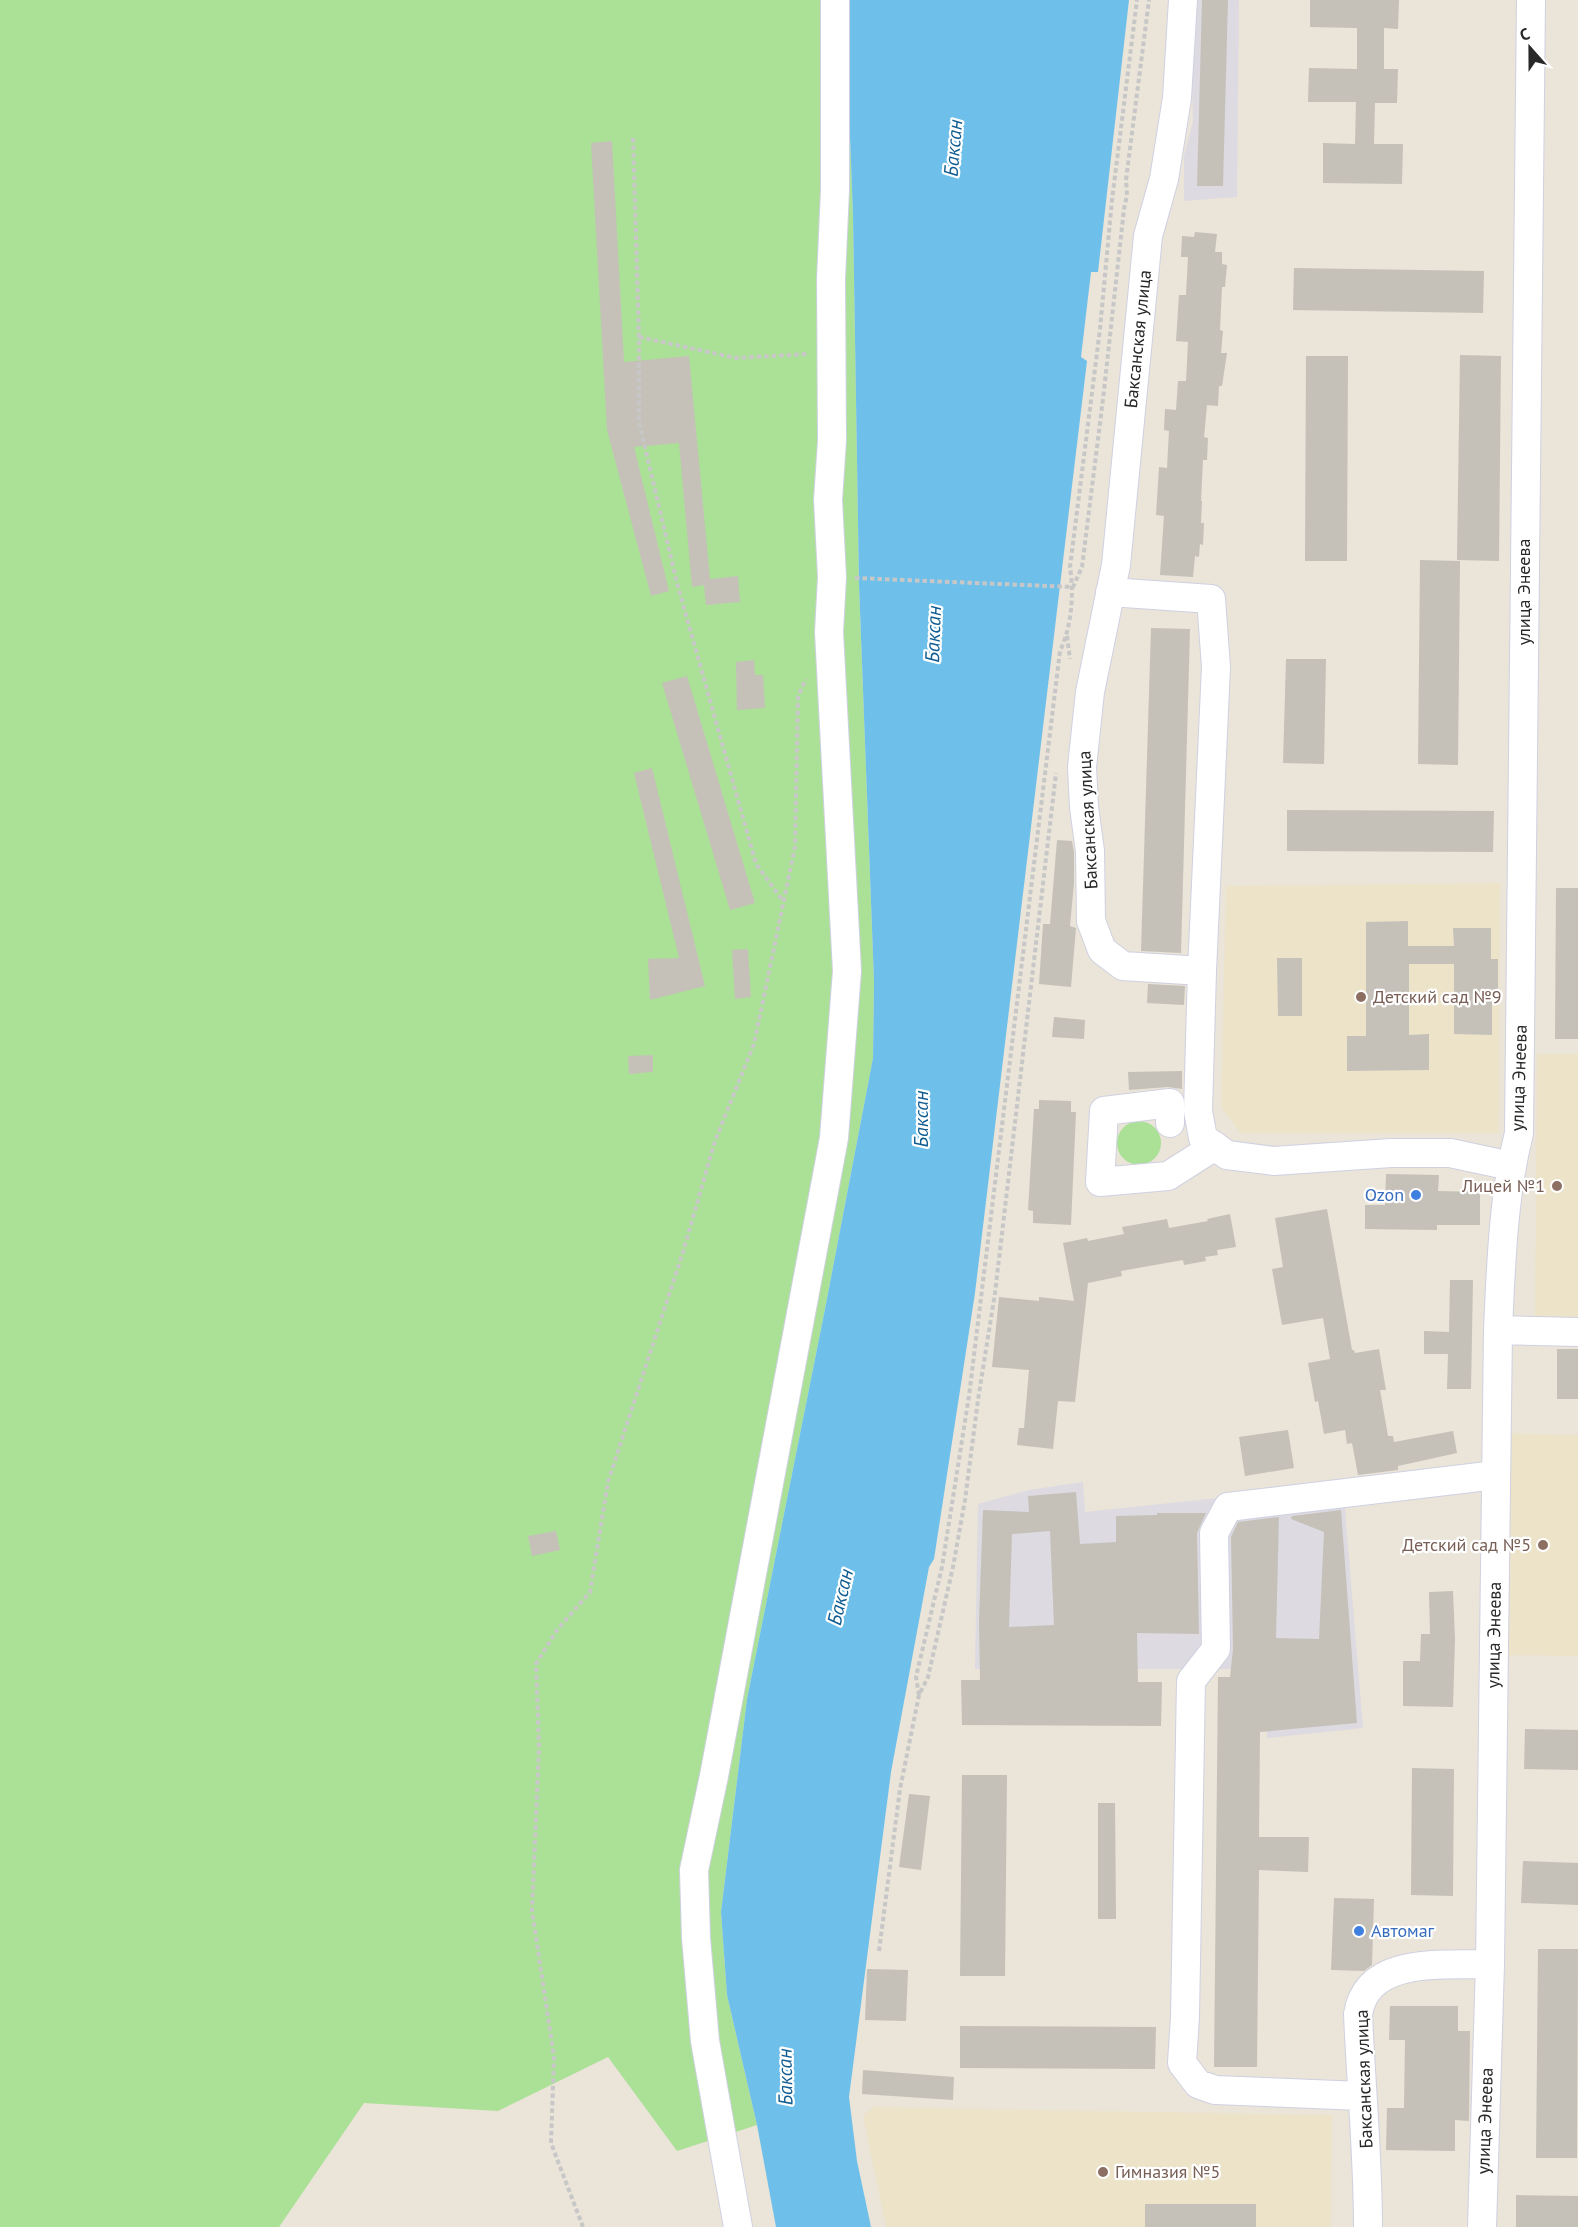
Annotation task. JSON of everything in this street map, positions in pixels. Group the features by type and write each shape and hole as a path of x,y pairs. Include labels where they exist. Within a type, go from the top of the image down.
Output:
{"street":[{"path":"738,2227 705,2041 696,1938 694,1869 714,1776 834,1138 848,971 829,632 832,577 828,500 832,441 831,279 835,190 835,0"},
{"name":"Баксанская улица","path":"1183,0 1177,98 1164,179 1148,236 1116,565 1090,692 1082,767 1084,807 1090,851 1091,921 1102,950 1123,966 1202,971"},
{"name":"улица Энеева","path":"1482,2227 1490,1964 1498,1330 1502,1245 1510,1166 1519,1133 1521,1046 1526,256 1531,0"},
{"path":"1110,592 1211,599 1216,667 1198,1111 1203,1138 1227,1155 1274,1161 1391,1152 1450,1154 1510,1166"},
{"path":"1170,1124 1170,1103 1104,1111 1100,1182 1168,1176 1215,1146"},
{"path":"1498,1330 1578,1332"},
{"path":"1362,2096 1215,2090 1198,2084 1182,2063 1185,2017 1191,1681 1216,1649 1214,1533 1228,1507 1496,1475"},
{"name":"Баксанская улица","path":"1368,2227 1368,2166 1358,2014 1360,2002 1369,1986 1401,1968 1490,1964"}],"path":[{"path":"1069,668 1067,636 1073,587 1070,567 1100,330 1112,200 1137,0"},
{"path":"1073,587 1082,567 1085,545 1127,195 1126,180 1149,0"},
{"path":"633,138 639,422 677,583 756,864 783,901"},
{"path":"639,338 736,358 833,353"},
{"path":"832,577 1073,587"},
{"path":"919,1695 916,1677 942,1567 970,1384 1060,651 1067,636"},
{"path":"583,2227 551,2143 554,2057 532,1911 538,1747 536,1664 557,1630 590,1592 608,1482 679,1263 715,1141 754,1044 795,847 798,696 808,675"},
{"path":"879,1951 900,1789 919,1695 928,1677 965,1500 995,1293 1057,763"}],"shaded area":[{"path":"1195,0 1239,0 1237,197 1184,201 1184,156 1193,121"},
{"name":"Детский сад №9","path":"1500,883 1499,1133 1240,1133 1221,1107 1226,886"},
{"name":"Лицей №1","path":"1537,1054 1578,1054 1578,1318 1535,1318"},
{"name":"Детский сад №5","path":"1510,1433 1578,1435 1578,1656 1504,1655"},
{"path":"1083,1482 1085,1512 1343,1485 1363,1728 1267,1738 1267,1669 975,1669 978,1504 1029,1490"},
{"name":"Гимназия №5","path":"873,2107 1332,2115 1331,2227 886,2227 863,2116"}],"green space":[{"path":"0,0 845,0 853,216 859,584 874,981 873,1058 747,1699 721,1912 727,1995 757,2125 677,2151 608,2057 498,2111 364,2103 279,2227 0,2227"},
{"path":"1139,1121 1154,1128 1161,1143 1154,1158 1139,1165 1124,1158 1117,1143 1124,1128"}],"water":[{"name":"Баксан","path":"845,0 1129,0 1098,272 1091,272 1081,357 1087,361 975,1293 934,1559 929,1567 891,1772 849,2097 857,2161 871,2227 776,2227 757,2125 727,1995 721,1912 747,1699 873,1058 874,981 859,584 853,216"}],"building":[{"path":"1202,0 1228,0 1223,186 1197,186"},
{"path":"1310,0 1399,0 1398,29 1384,28 1384,69 1398,69 1397,103 1375,103 1374,144 1403,144 1402,184 1323,183 1323,143 1355,144 1356,102 1308,102 1309,68 1357,69 1357,28 1310,27"},
{"path":"612,141 624,362 689,356 710,579 738,576 740,602 706,605 704,585 692,587 679,443 634,447 669,591 651,596 607,430 591,143"},
{"path":"1195,232 1217,234 1215,252 1222,252 1222,264 1227,265 1225,287 1222,287 1220,330 1223,331 1221,353 1227,353 1222,386 1219,386 1218,406 1207,405 1204,437 1208,438 1207,460 1203,460 1201,501 1201,523 1204,523 1203,545 1200,544 1199,557 1195,556 1193,577 1160,575 1164,516 1156,515 1159,467 1167,468 1169,431 1164,430 1165,409 1176,410 1178,381 1186,381 1188,342 1176,341 1179,295 1186,295 1188,257 1181,257 1182,236 1194,237"},
{"path":"1294,268 1484,271 1483,313 1293,310"},
{"path":"1460,355 1501,356 1499,561 1457,560"},
{"path":"1306,356 1348,356 1347,561 1305,561"},
{"path":"1420,560 1460,561 1458,765 1418,764"},
{"path":"1151,628 1190,629 1181,953 1141,951"},
{"path":"1286,659 1326,659 1324,764 1283,763"},
{"path":"754,660 755,675 763,675 765,708 737,710 736,662"},
{"path":"687,676 755,903 730,910 662,683"},
{"path":"652,768 705,986 650,1000 648,959 679,958 634,773"},
{"path":"1287,810 1494,811 1493,852 1287,851"},
{"path":"1057,840 1072,841 1074,852 1070,926 1076,928 1071,987 1039,984 1043,924 1050,924"},
{"path":"1556,888 1578,888 1578,1039 1555,1039"},
{"path":"1408,921 1408,946 1454,946 1453,928 1491,928 1491,959 1498,959 1498,996 1492,996 1492,1035 1454,1034 1454,964 1409,964 1409,1035 1429,1034 1429,1070 1347,1071 1347,1036 1366,1036 1366,922"},
{"path":"748,949 751,997 735,999 732,950"},
{"path":"1277,958 1302,958 1302,1016 1278,1016"},
{"path":"1148,984 1185,986 1184,1005 1147,1003"},
{"path":"1054,1017 1085,1020 1084,1039 1052,1037"},
{"path":"653,1055 653,1072 629,1074 628,1056"},
{"path":"1182,1071 1182,1089 1168,1087 1129,1090 1128,1072"},
{"path":"1039,1100 1071,1101 1071,1112 1076,1112 1071,1225 1033,1223 1033,1211 1028,1210 1034,1109 1039,1109"},
{"path":"1386,1174 1439,1175 1438,1191 1480,1192 1480,1225 1437,1225 1437,1230 1365,1229 1365,1205 1385,1205"},
{"path":"1327,1209 1352,1350 1355,1353 1379,1349 1386,1390 1380,1390 1388,1436 1393,1436 1394,1442 1453,1431 1457,1453 1398,1466 1398,1470 1358,1475 1352,1443 1347,1444 1345,1430 1324,1434 1308,1363 1330,1359 1323,1318 1282,1325 1272,1269 1283,1267 1275,1218"},
{"path":"1230,1214 1236,1247 1217,1250 1218,1255 1205,1257 1206,1261 1184,1265 1183,1260 1121,1271 1122,1276 1088,1283 1075,1402 1058,1401 1053,1449 1017,1445 1019,1428 1024,1428 1029,1370 992,1367 999,1297 1039,1301 1039,1297 1074,1301 1063,1243 1124,1234 1122,1227 1167,1219 1169,1228 1208,1221 1207,1219"},
{"path":"1450,1280 1473,1280 1471,1389 1447,1389 1448,1354 1424,1354 1424,1331 1449,1332"},
{"path":"1557,1349 1578,1349 1578,1399 1557,1399"},
{"path":"1288,1430 1294,1468 1245,1476 1239,1437"},
{"path":"1076,1492 1080,1544 1116,1542 1116,1516 1206,1513 1197,1533 1199,1634 1137,1633 1138,1682 1162,1682 1161,1726 962,1725 961,1680 980,1680 979,1621 983,1510 1029,1512 1028,1496","holes":["1050,1531 1054,1625 1009,1627 1012,1534"]},
{"path":"1341,1510 1357,1723 1260,1732 1259,1837 1309,1837 1308,1872 1259,1870 1257,2067 1214,2067 1218,1677 1230,1677 1233,1649 1231,1537 1238,1522 1279,1517 1276,1638 1319,1639 1324,1532 1291,1519 1292,1516"},
{"path":"556,1531 560,1550 532,1556 528,1536"},
{"path":"1453,1591 1455,1639 1453,1707 1403,1706 1403,1661 1420,1661 1421,1634 1430,1634 1429,1592"},
{"path":"1525,1729 1578,1730 1578,1770 1524,1769"},
{"path":"1412,1768 1454,1769 1453,1896 1411,1895"},
{"path":"962,1775 1007,1775 1005,1976 960,1976"},
{"path":"909,1794 930,1796 921,1870 899,1867"},
{"path":"1098,1803 1115,1803 1116,1919 1098,1919"},
{"path":"1523,1861 1578,1863 1578,1905 1521,1903"},
{"path":"1334,1898 1374,1899 1372,1965 1364,1971 1331,1970"},
{"path":"1538,1949 1578,1949 1577,2158 1536,2158"},
{"path":"867,1969 908,1970 906,2021 865,2020"},
{"path":"1390,2006 1458,2006 1458,2031 1470,2031 1469,2121 1455,2120 1455,2151 1386,2150 1387,2108 1404,2108 1405,2040 1389,2040"},
{"path":"960,2026 1156,2027 1155,2069 960,2068"},
{"path":"863,2070 954,2077 953,2100 862,2094"},
{"path":"1516,2195 1578,2196 1578,2227 1516,2227"},
{"path":"1145,2204 1256,2204 1256,2227 1145,2227"}],"place":[{"name":"Детский сад №9","path":"1361,997"},
{"name":"Лицей №1","path":"1557,1186"},
{"name":"Ozon","path":"1416,1195"},
{"name":"Детский сад №5","path":"1543,1545"},
{"name":"Автомаг","path":"1359,1931"},
{"name":"Гимназия №5","path":"1103,2172"}]}
